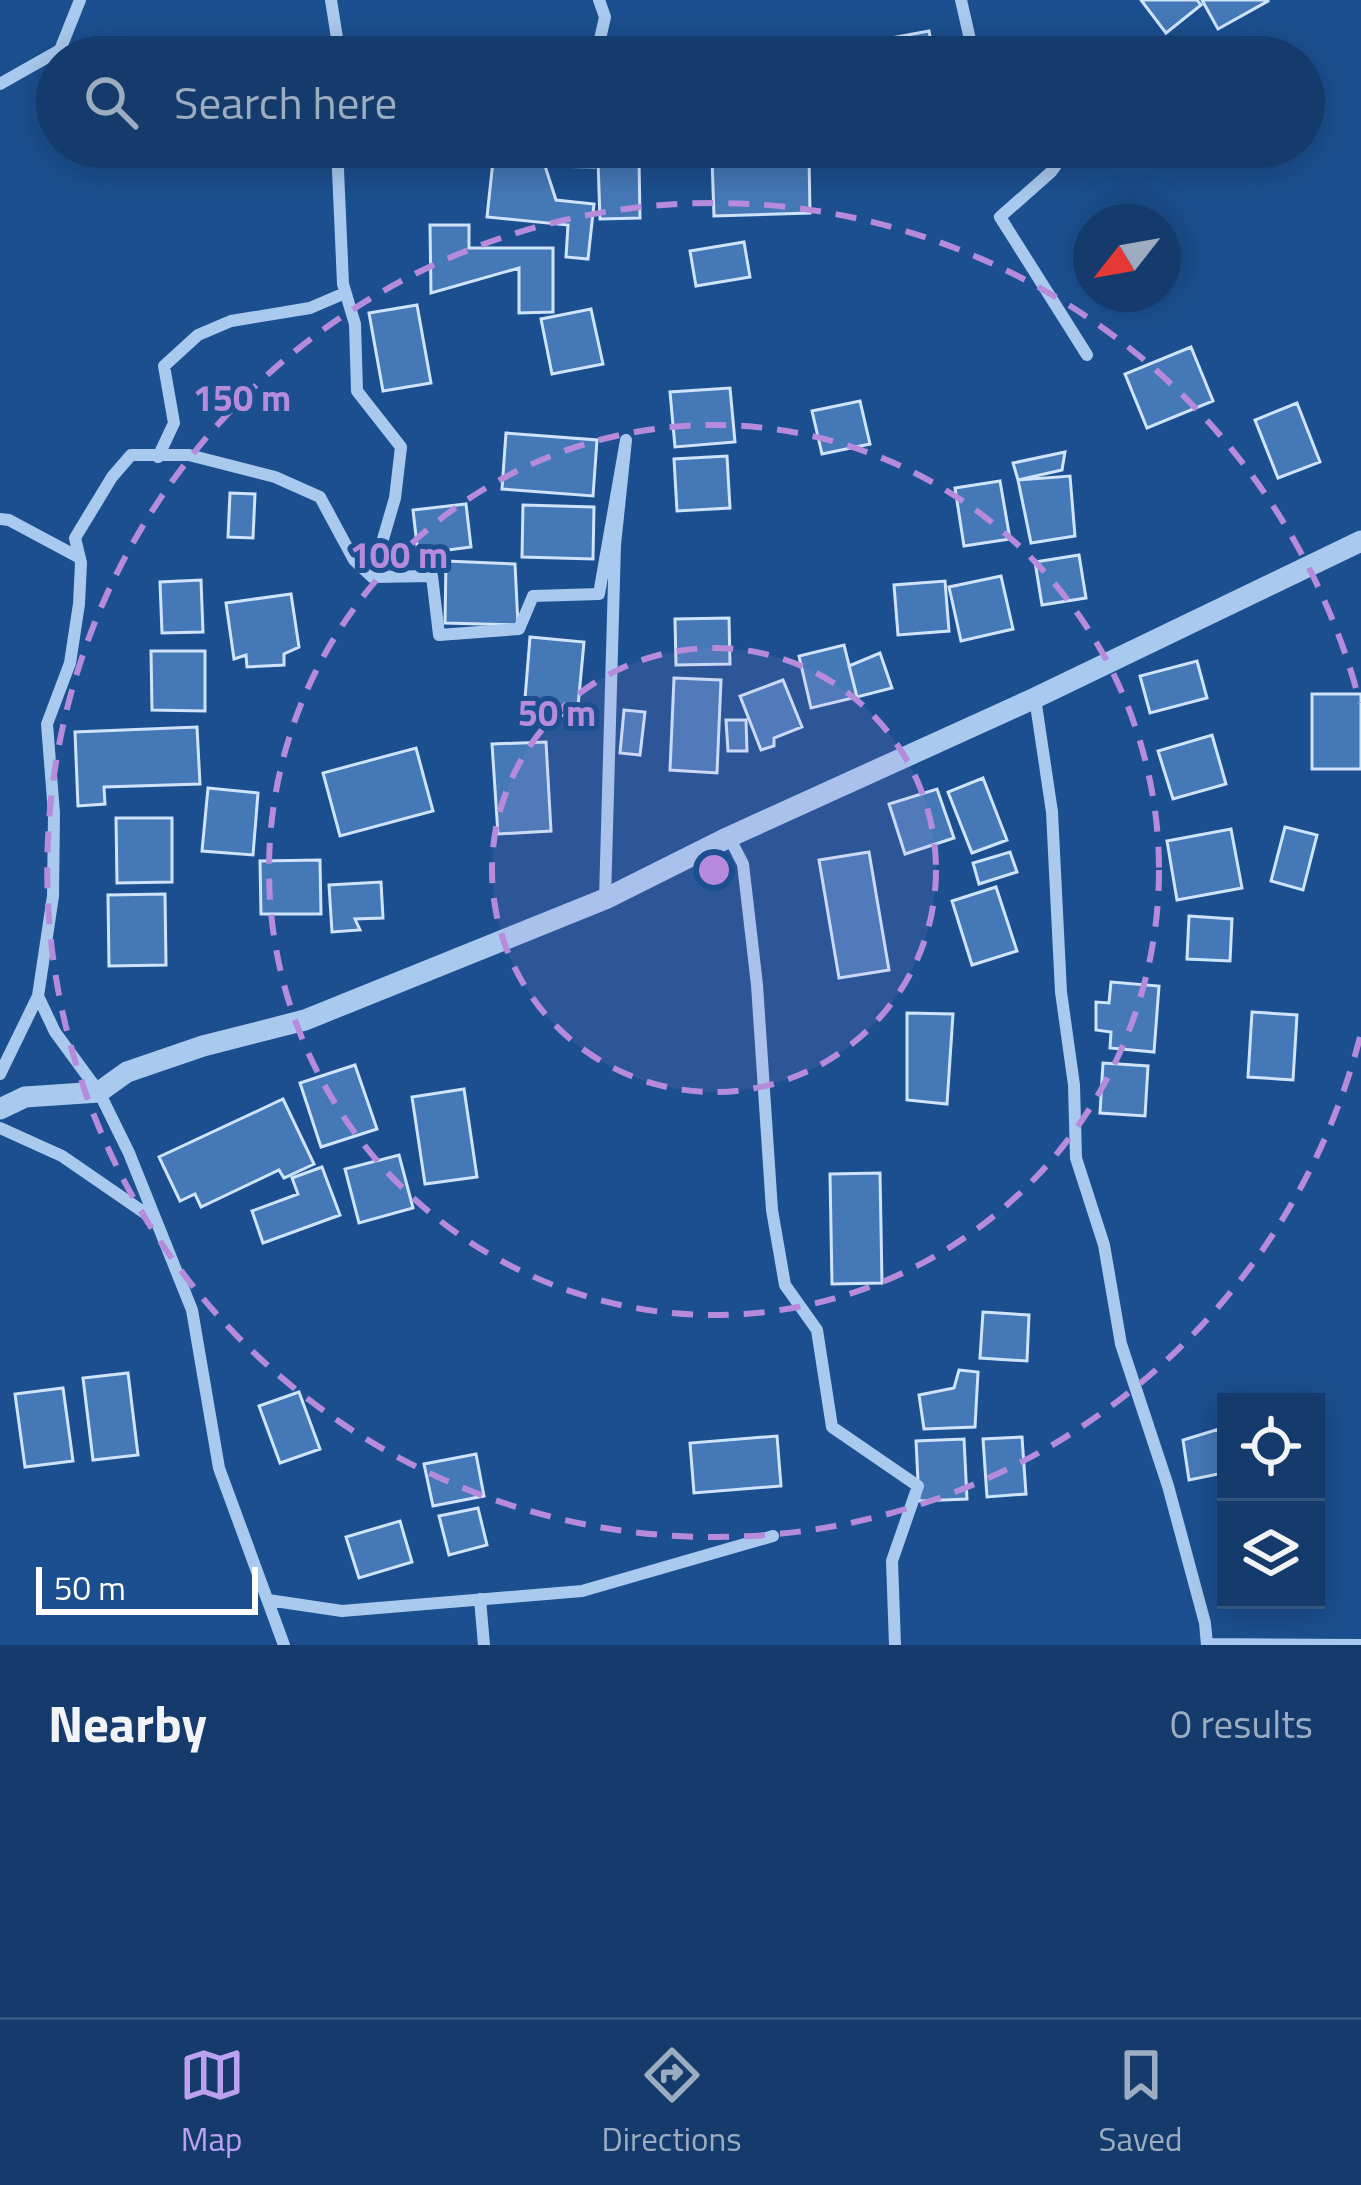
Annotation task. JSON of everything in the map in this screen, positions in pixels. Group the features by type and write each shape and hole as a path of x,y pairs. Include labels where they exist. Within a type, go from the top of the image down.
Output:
{"street":[{"path":"66,36 80,0"},
{"path":"331,0 337,36"},
{"path":"599,0 605,17 601,36"},
{"path":"961,0 969,36"},
{"path":"0,84 36,64"},
{"path":"338,168 346,292 355,324 357,391 401,447 394,499 372,577"},
{"path":"1054,168 1000,217 1087,355"},
{"path":"158,457 173,423 164,366 198,335 231,321 310,308 346,292"},
{"path":"0,1075 38,996 53,896 54,813 47,724 70,663 79,604 80,558 75,538 130,455 189,454 236,465 320,497 354,560 372,577 432,576 439,634 519,628 533,596 599,594 626,440 615,545 605,899"},
{"path":"0,519 80,558"},
{"path":"0,1109 25,1097 99,1092 127,1072 203,1046 305,1020 605,899 1361,541"},
{"path":"1035,698 1052,812 1061,992 1075,1085 1076,1158 1104,1245 1120,1344 1168,1486 1207,1644 1361,1645"},
{"path":"729,837 743,865 757,985 772,1210 785,1285 817,1330 832,1427 918,1486 892,1561 895,1645"},
{"path":"38,996 55,1032 99,1092 156,1221 198,1332 219,1468 284,1645"},
{"path":"0,1128 62,1156 156,1221"},
{"path":"268,1600 342,1611 582,1591 773,1536"},
{"path":"480,1599 484,1645"}],"building":[{"path":"1141,0 1197,0 1201,5 1166,33"},
{"path":"1202,0 1268,0 1268,1 1218,29"},
{"path":"492,168 546,168 556,200 594,204 588,259 566,257 568,225 487,217"},
{"path":"598,168 639,168 640,218 600,219"},
{"path":"712,168 809,168 810,213 714,216"},
{"path":"430,225 469,225 469,248 553,248 553,312 519,313 519,268 431,293"},
{"path":"744,242 750,277 696,286 690,251"},
{"path":"417,305 431,383 383,391 369,313"},
{"path":"591,309 603,364 552,374 541,319"},
{"path":"1191,347 1213,401 1147,428 1125,374"},
{"path":"730,388 735,442 675,447 670,392"},
{"path":"860,401 870,444 822,454 812,411"},
{"path":"1297,403 1320,462 1278,478 1255,420"},
{"path":"506,433 597,440 593,496 502,489"},
{"path":"1065,452 1062,470 1018,480 1013,463"},
{"path":"727,456 730,508 677,511 674,459"},
{"path":"1070,476 1075,536 1031,543 1018,480"},
{"path":"1000,481 1010,539 964,546 955,488"},
{"path":"230,493 255,494 253,538 228,537"},
{"path":"466,504 471,547 418,554 413,510"},
{"path":"523,505 594,507 593,559 522,557"},
{"path":"1079,555 1086,598 1042,605 1035,562"},
{"path":"446,561 515,564 518,625 445,623"},
{"path":"1001,576 1013,629 961,641 949,587"},
{"path":"201,580 203,632 162,633 160,582"},
{"path":"945,581 949,631 898,635 894,585"},
{"path":"291,594 299,647 284,654 284,665 247,667 246,655 234,659 226,603"},
{"path":"729,618 730,664 676,665 675,619"},
{"path":"530,637 584,642 577,717 524,711"},
{"path":"844,645 857,697 811,708 799,656"},
{"path":"151,651 205,651 205,711 152,710"},
{"path":"880,653 892,688 857,697 849,666"},
{"path":"1197,661 1207,698 1150,713 1140,676"},
{"path":"674,678 721,680 717,773 670,770"},
{"path":"783,680 802,727 774,738 774,746 761,750 740,696"},
{"path":"1312,694 1361,694 1361,769 1312,769"},
{"path":"624,710 645,712 640,755 620,753"},
{"path":"726,720 746,720 747,751 728,751"},
{"path":"197,727 200,784 104,787 105,804 78,806 75,732"},
{"path":"1212,735 1226,784 1173,799 1158,751"},
{"path":"546,742 551,831 498,834 492,744"},
{"path":"416,748 433,811 340,836 323,773"},
{"path":"983,778 1007,840 972,853 948,792"},
{"path":"208,788 258,793 253,855 202,851"},
{"path":"937,789 954,838 905,854 889,804"},
{"path":"116,818 172,818 172,882 117,883"},
{"path":"1285,827 1317,835 1303,890 1271,881"},
{"path":"1231,829 1242,888 1177,900 1167,841"},
{"path":"869,852 889,970 839,978 819,860"},
{"path":"1010,852 1017,872 979,884 973,863"},
{"path":"320,860 321,914 261,914 260,861"},
{"path":"381,882 383,918 355,919 360,930 332,932 329,885"},
{"path":"996,887 1017,951 972,965 952,901"},
{"path":"165,894 166,965 109,966 108,895"},
{"path":"1189,916 1232,919 1230,961 1187,959"},
{"path":"1111,982 1159,986 1154,1052 1110,1048 1111,1032 1096,1030 1096,1002 1109,1003"},
{"path":"1252,1012 1297,1015 1293,1080 1248,1077"},
{"path":"907,1013 953,1014 947,1104 907,1100"},
{"path":"1103,1063 1148,1066 1145,1116 1100,1113"},
{"path":"355,1065 377,1129 321,1147 300,1083"},
{"path":"464,1089 477,1177 425,1184 412,1097"},
{"path":"283,1099 314,1164 284,1178 279,1170 201,1207 195,1194 180,1201 159,1157"},
{"path":"399,1155 413,1208 359,1223 345,1169"},
{"path":"322,1167 340,1215 263,1243 252,1211 298,1194 292,1178"},
{"path":"880,1173 882,1283 832,1284 830,1174"},
{"path":"983,1312 1029,1315 1027,1361 980,1358"},
{"path":"959,1370 978,1372 975,1427 924,1429 919,1395 954,1388"},
{"path":"128,1373 138,1455 93,1460 83,1378"},
{"path":"63,1388 73,1461 25,1467 15,1394"},
{"path":"299,1392 320,1449 280,1463 259,1406"},
{"path":"1217,1430 1217,1474 1189,1480 1183,1440"},
{"path":"777,1436 781,1486 694,1493 690,1443"},
{"path":"1022,1437 1026,1494 987,1497 983,1439"},
{"path":"964,1439 967,1499 919,1501 916,1441"},
{"path":"476,1454 484,1496 433,1506 424,1464"},
{"path":"478,1508 487,1545 449,1555 439,1516"},
{"path":"400,1521 412,1562 359,1578 346,1537"}]}
